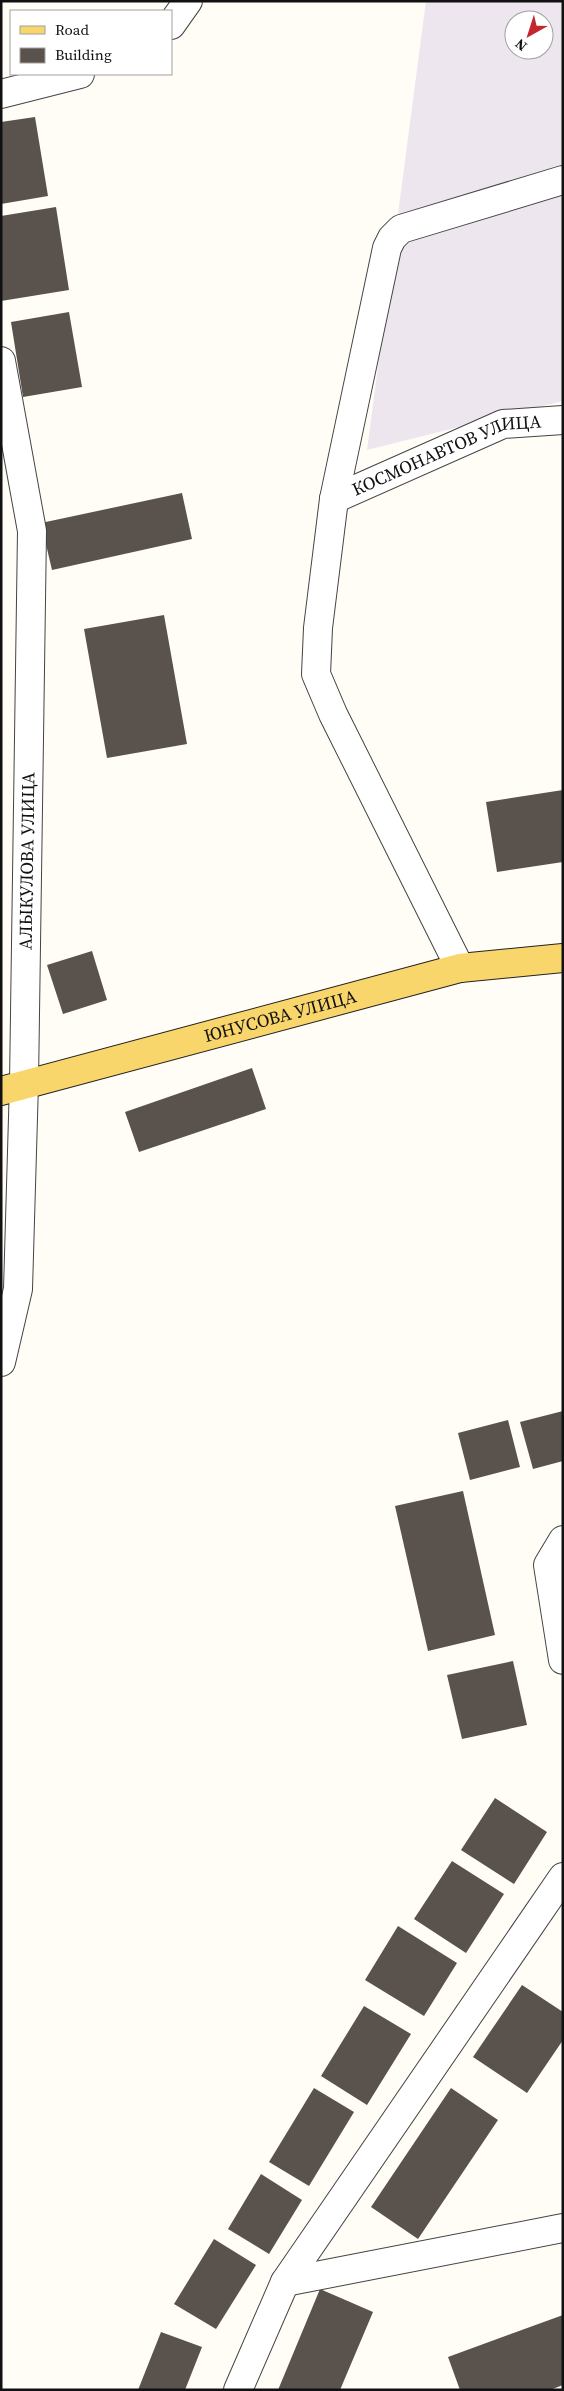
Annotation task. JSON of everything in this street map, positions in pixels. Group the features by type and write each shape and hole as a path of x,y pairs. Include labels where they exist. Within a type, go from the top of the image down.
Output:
{"main road":[{"name":"ЮНУСОВА УЛИЦА","path":"13,1087 460,968 563,958"}],"street":[{"path":"172,24 188,1"},
{"path":"1,94 76,75"},
{"path":"460,968 333,714 316,674 318,628 334,499 387,248 392,238 401,229 563,180"},
{"name":"АЛЫКУЛОВА УЛИЦА","path":"1,361 32,531 13,1087 18,1289 1,1362"},
{"name":"КОСМОНАВТОВ УЛИЦА","path":"334,499 503,424 563,420"},
{"path":"563,1540 548,1565 563,1660"},
{"path":"238,2390 285,2282 563,1877"},
{"path":"285,2282 563,2228"}],"shaded area":[{"path":"426,1 563,1 563,401 367,450"}],"building":[{"path":"35,117 48,196 1,204 1,122"},
{"path":"56,207 69,290 1,301 1,216"},
{"path":"69,312 82,387 23,397 11,322"},
{"path":"182,493 192,539 52,570 41,523"},
{"path":"164,615 187,744 107,758 84,629"},
{"path":"563,790 563,862 497,872 486,802"},
{"path":"92,951 107,1000 63,1014 47,965"},
{"path":"252,1068 266,1109 139,1152 125,1112"},
{"path":"563,1411 563,1461 533,1469 520,1422"},
{"path":"508,1420 520,1467 470,1480 458,1433"},
{"path":"463,1491 495,1635 428,1651 395,1506"},
{"path":"513,1661 527,1725 462,1739 447,1675"},
{"path":"495,1798 547,1832 514,1884 461,1850"},
{"path":"452,1861 504,1894 466,1953 414,1919"},
{"path":"398,1926 457,1963 424,2016 365,1980"},
{"path":"522,1985 563,2012 563,2040 527,2093 473,2057"},
{"path":"364,2006 411,2034 367,2105 321,2076"},
{"path":"314,2088 354,2112 309,2186 269,2162"},
{"path":"451,2088 498,2120 418,2239 371,2207"},
{"path":"261,2174 302,2200 269,2254 228,2229"},
{"path":"214,2239 256,2265 216,2329 174,2304"},
{"path":"320,2289 373,2312 340,2390 278,2390"},
{"path":"563,2315 563,2385 550,2390 460,2390 448,2357"},
{"path":"161,2332 202,2347 185,2390 138,2390"}]}
